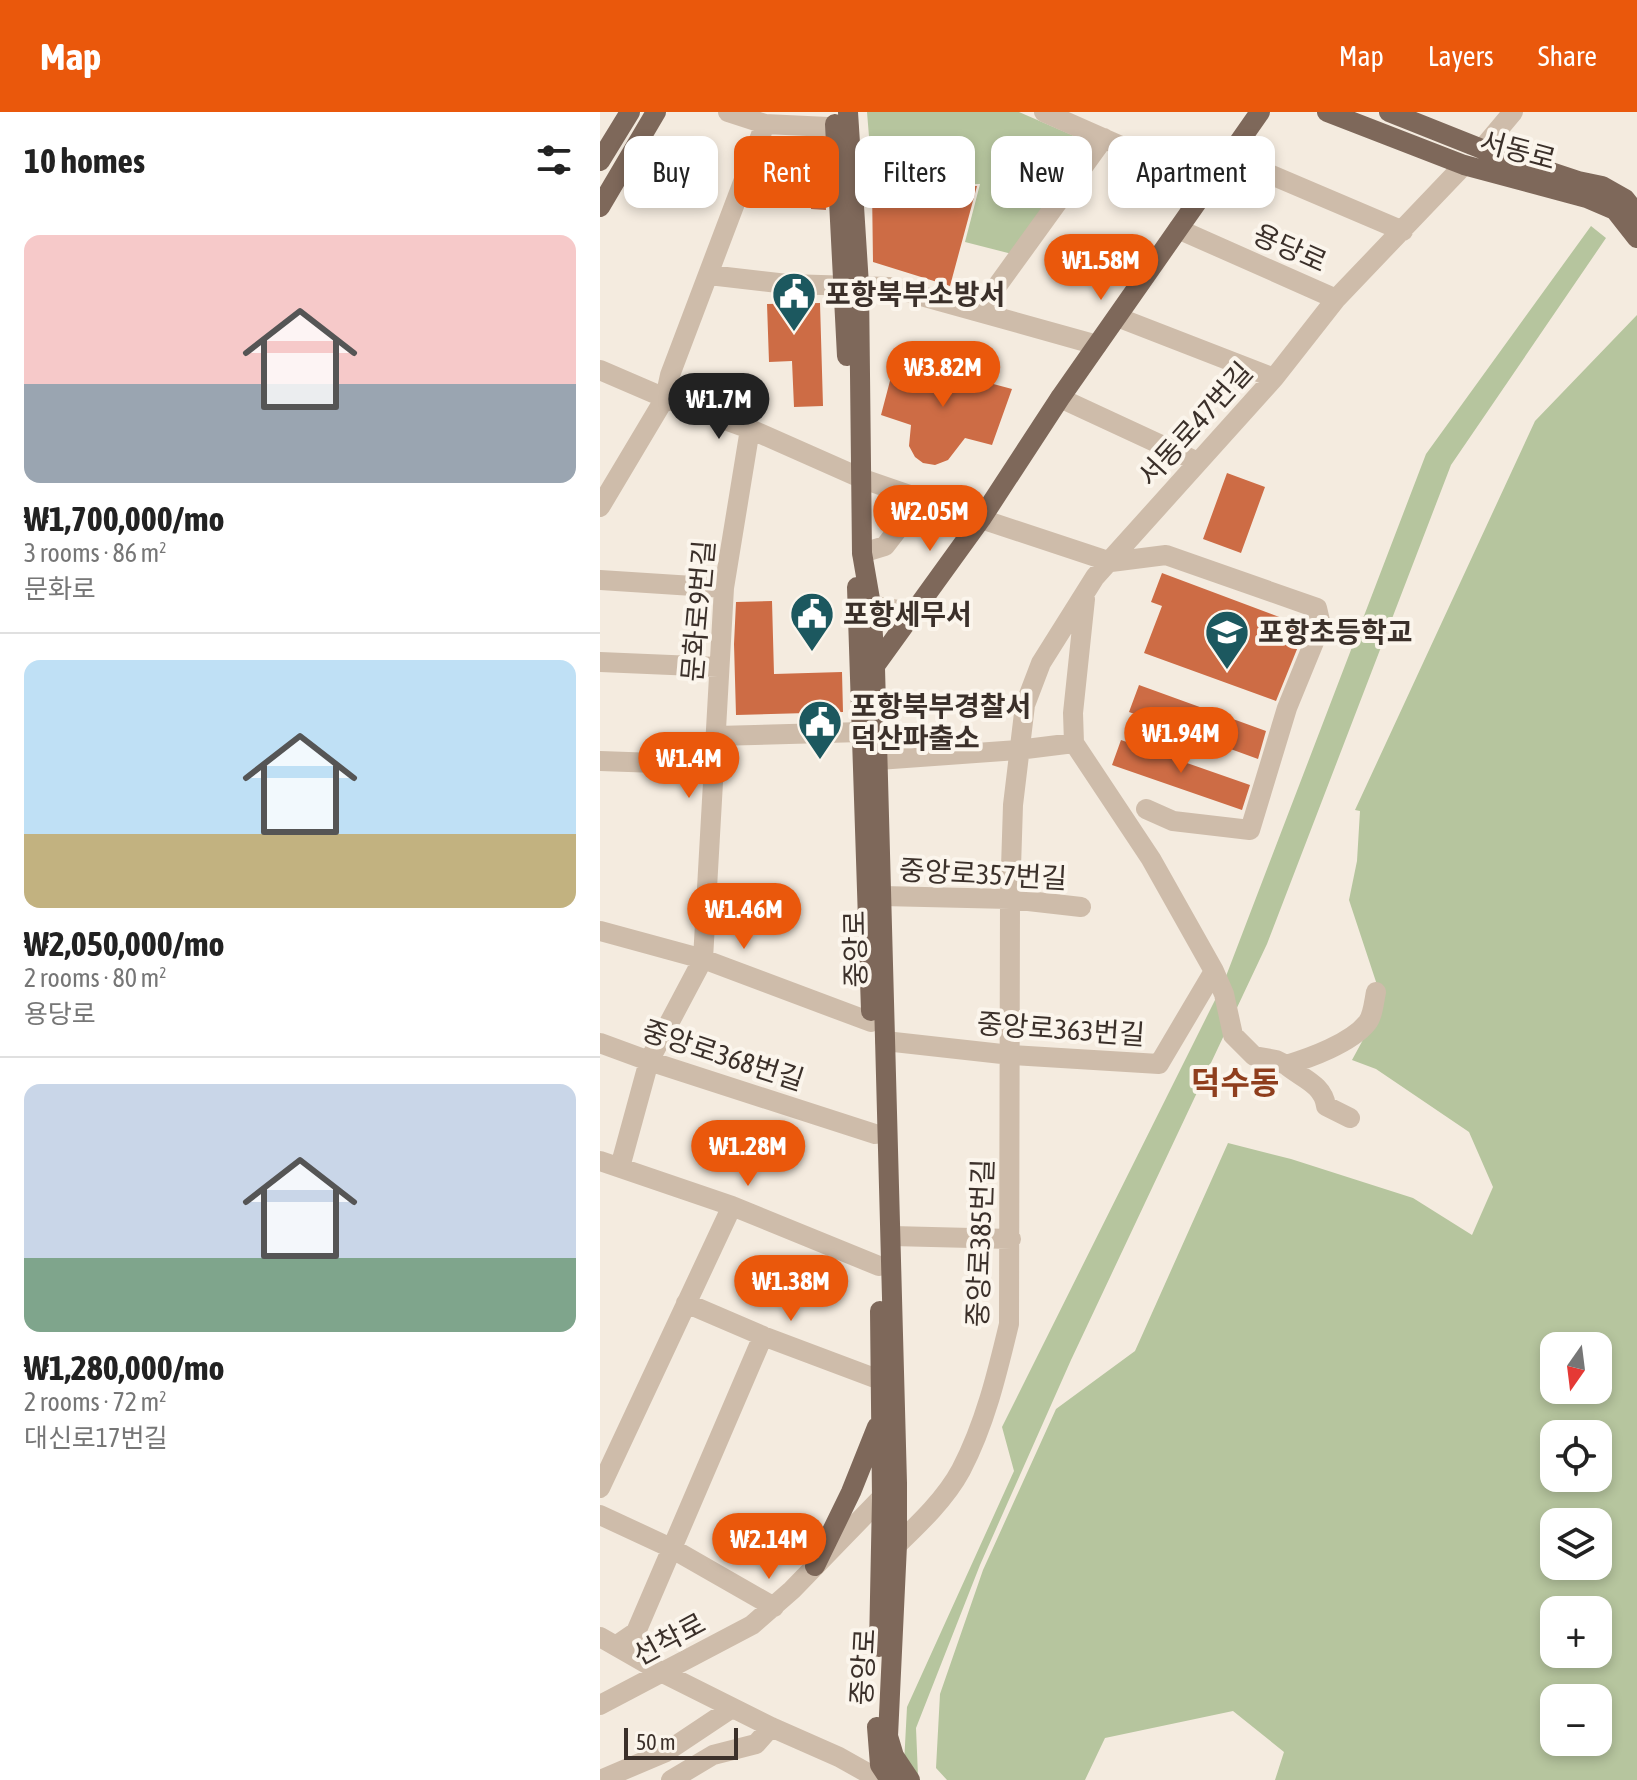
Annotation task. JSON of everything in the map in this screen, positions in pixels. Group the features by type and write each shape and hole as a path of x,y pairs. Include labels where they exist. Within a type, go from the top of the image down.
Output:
{"main road":[{"path":"600,161 630,112"},
{"path":"600,207 656,112"},
{"path":"1243,136 1260,112"},
{"name":"서동로","path":"1327,112 1464,165 1587,198 1615,210 1637,238"},
{"name":"서동로","path":"1389,112 1482,149 1602,186 1625,199 1637,214"},
{"name":"중앙로","path":"842,120 867,673 878,760 897,1483 888,1736 902,1779"},
{"path":"867,673 915,613 981,519 1060,398 1193,208"},
{"name":"중앙로","path":"859,476 862,553 871,605 862,732 879,1266 882,1498 876,1743 880,1765 902,1779"},
{"path":"815,1566 851,1492 881,1419"}],"street":[{"path":"728,112 765,124 842,120"},
{"path":"1044,112 1108,140"},
{"path":"1482,149 1513,112"},
{"path":"600,507 665,398 670,375 765,124"},
{"path":"979,311 1104,138"},
{"name":"서동로47번길","path":"1010,899 1018,750 1025,705 1041,663 1095,577 1274,378 1336,299 1464,165"},
{"path":"1275,177 1403,231"},
{"name":"용당로","path":"1178,229 1336,299"},
{"path":"709,275 787,284 889,287 1097,345"},
{"path":"1117,317 1274,378"},
{"path":"600,370 859,476 981,519 1111,562 1166,555 1317,608 1321,625 1287,708 1250,830 1173,821 1146,809"},
{"path":"1060,398 1198,462"},
{"name":"문화로9번길","path":"620,1167 649,1061 703,959 724,588 750,429"},
{"path":"862,553 885,546 921,499"},
{"path":"600,580 724,588"},
{"path":"1085,595 1073,713 1074,743 1151,859 1214,971 1224,994 1233,1035 1254,1056 1276,1060 1313,1083 1324,1095 1326,1106 1350,1118"},
{"path":"871,605 915,613"},
{"path":"600,662 718,667"},
{"path":"717,736 862,732"},
{"path":"878,760 1074,743"},
{"path":"600,761 713,765"},
{"name":"중앙로357번길","path":"882,896 1010,899 1081,907"},
{"name":"중앙로385번길","path":"897,1545 926,1517 960,1473 994,1386 1009,1324 1010,899"},
{"path":"600,931 703,959 871,1022"},
{"name":"중앙로363번길","path":"885,1041 1011,1055 1159,1064 1214,971"},
{"path":"1286,1065 1310,1058 1357,1032 1369,1021 1376,992"},
{"name":"중앙로368번길","path":"600,1043 875,1134"},
{"path":"600,1161 732,1206 879,1266"},
{"path":"600,1488 732,1206"},
{"path":"892,1236 1011,1239"},
{"path":"686,1303 880,1380"},
{"path":"608,1641 636,1632 763,1336"},
{"name":"선착로","path":"600,1705 752,1625 774,1607 897,1483"},
{"path":"600,1515 671,1548 774,1607"},
{"path":"608,1641 663,1673 839,1757 880,1780"},
{"path":"600,1780 640,1773 732,1708"},
{"path":"671,1780 713,1755 756,1744 771,1727"}],"green space":[{"path":"867,112 1019,112 1074,136 991,136 991,208 1043,208 1012,254 965,242 980,184 975,184 975,136 869,136"},
{"path":"1591,226 1606,238 1451,465 1267,944 1071,1360 980,1565 916,1728 918,1776 904,1764 907,1707 1014,1471 1002,1427 1223,984 1426,454"},
{"path":"1637,315 1637,1780 1275,1780 1284,1752 1233,1711 1105,1738 1085,1780 947,1780 936,1768 940,1694 983,1570 1056,1409 1135,1351 1228,1143 1291,1159 1413,1198 1472,1235 1493,1187 1469,1132 1376,1069 1352,1060 1383,1003 1349,900 1357,861 1360,811 1355,810 1535,421"}],"building":[{"path":"872,208 971,208 950,286 873,262"},
{"name":"포항북부소방서","path":"820,303 823,406 794,407 792,361 769,362 767,304"},
{"path":"896,358 1012,389 992,445 965,438 948,460 935,465 923,463 915,457 909,446 911,425 881,415"},
{"path":"1227,473 1265,487 1241,553 1203,539"},
{"path":"1162,573 1306,627 1276,701 1144,653 1162,606 1151,602"},
{"name":"포항세무서","path":"772,601 774,674 842,672 843,712 736,715 736,602"},
{"path":"1139,685 1266,731 1258,759 1129,712"},
{"path":"1121,740 1250,785 1242,810 1112,765"}],"place":[{"name":"포항북부소방서","path":"794,333"},
{"name":"포항세무서","path":"812,653"},
{"name":"포항초등학교","path":"1227,671"},
{"name":"포항북부경찰서 덕산파출소","path":"820,761"}],"district":[{"name":"덕수동","path":"1235,1082"}]}
